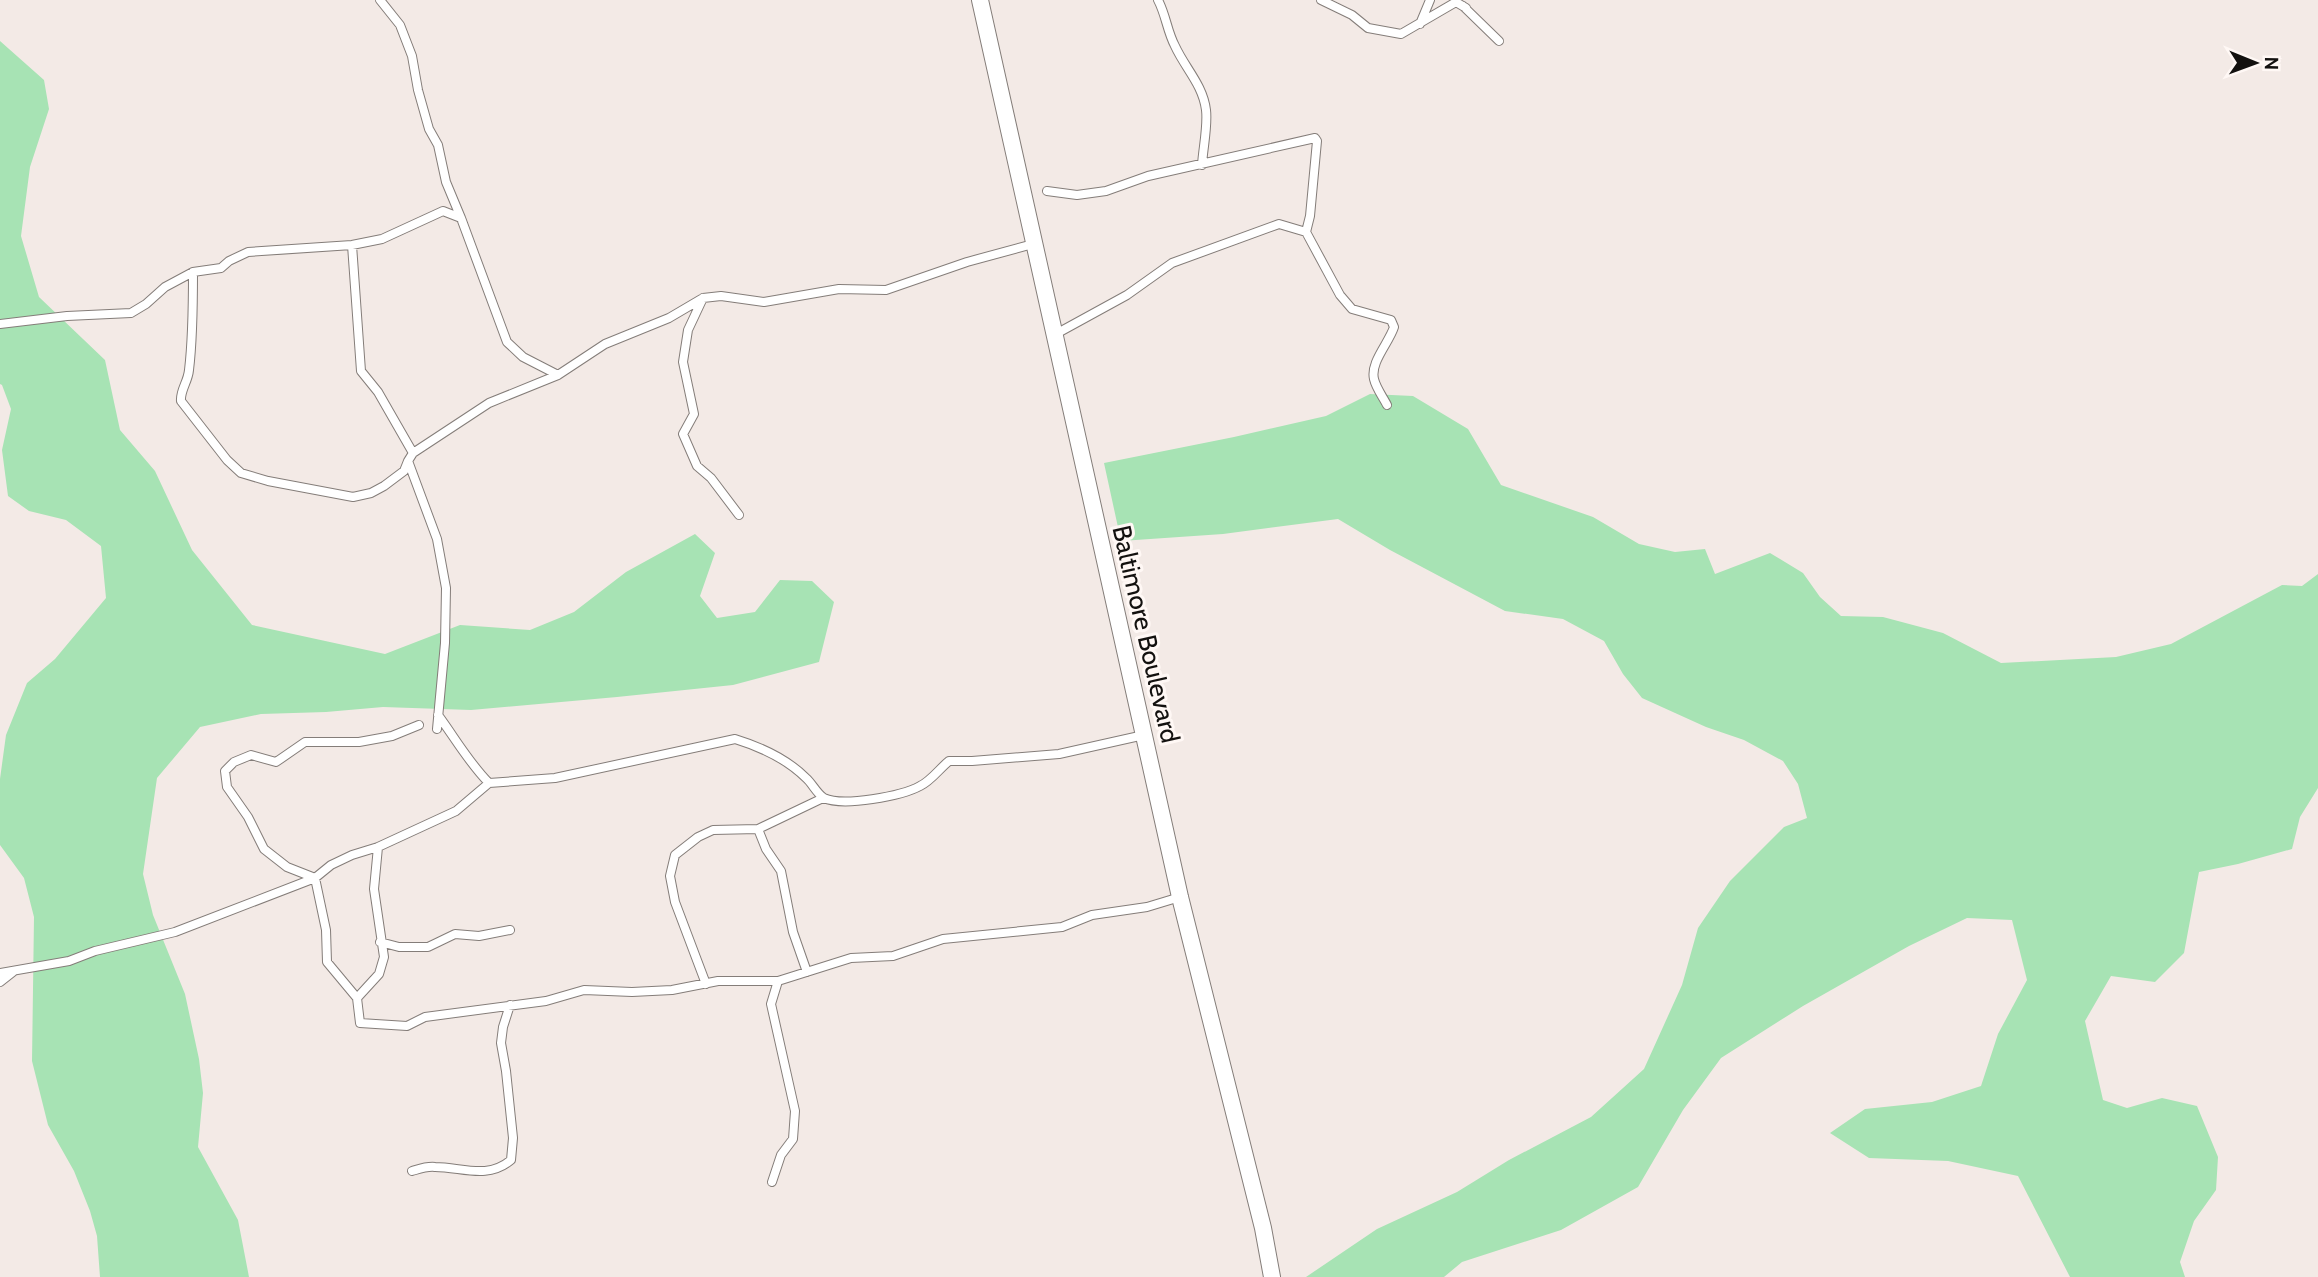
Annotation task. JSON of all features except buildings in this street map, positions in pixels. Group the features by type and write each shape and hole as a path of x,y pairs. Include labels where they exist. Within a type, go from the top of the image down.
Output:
{"highway":[{"name":"Baltimore Boulevard","path":"980,0 1180,897 1263,1228 1272,1277"}],"street":[{"path":"380,0 400,25 412,56 429,129 438,145 446,182 507,342 523,356 558,375"},
{"path":"1158,0 1169,34 1181,58 1196,78 1206,109 1202,165"},
{"path":"1321,0 1352,15 1368,28 1401,34 1456,2 1466,8"},
{"path":"1420,24 1430,0"},
{"path":"1455,0 1499,41"},
{"path":"1047,191 1077,195 1106,191 1148,176 1315,138 1316,154 1306,232 1340,295 1352,309 1391,320 1394,327 1390,340 1374,365 1374,379 1387,405"},
{"path":"0,324 67,316 131,313 165,287 193,272 221,268 248,252 352,246 382,239 443,211 461,218"},
{"path":"1054,335 1127,295 1172,263 1279,224 1306,232"},
{"path":"193,272 194,335 188,379 180,393 181,401 226,460 241,473 353,497 371,493 384,486 404,471 410,457 489,403 558,375 605,344 669,318 703,298 721,296 764,302 839,289 886,290 967,262 1033,244"},
{"path":"352,246 361,371 378,393 410,457 436,539 446,588 445,643 437,729"},
{"path":"703,298 688,330 683,362 694,414 683,434 696,466 711,478 739,515"},
{"path":"438,715 464,750 469,762 489,783"},
{"path":"315,878 287,867 264,849 248,817 227,787 225,771 234,762 251,755 276,762 305,742 359,742 391,736 419,725"},
{"path":"706,984 675,902 670,876 675,855 698,836 713,830 758,829 823,798 842,801 904,793 923,785 949,761 1059,754 1144,735"},
{"path":"0,972 69,961 95,951 175,932 315,878 331,865 378,847 456,811 489,783 555,778 735,739 762,748 787,763 806,778 823,798"},
{"path":"758,829 766,849 781,871 793,932 807,972"},
{"path":"357,998 379,974 384,957 374,889 378,847"},
{"path":"315,878 326,930 327,962 357,998 360,1023 407,1026 425,1017 546,1000 584,990 659,991 718,981 778,981 851,958 893,956 943,939 1062,928 1092,915 1147,907 1180,897"},
{"path":"380,942 400,947 428,947 455,934 479,936 510,930"},
{"path":"0,982 15,970"},
{"path":"772,1182 781,1155 793,1139 795,1111 771,1004 778,981"},
{"path":"412,1171 433,1166 458,1170 500,1169 510,1160 513,1138 501,1043 510,1005"}],"green space":[{"path":"0,41 44,80 49,109 30,167 21,236 39,297 105,360 120,430 155,471 192,550 252,625 385,654 460,625 530,630 574,612 626,572 695,534 715,553 700,596 717,618 755,612 780,580 812,581 834,602 819,662 733,685 471,710 383,707 261,714 200,727 157,778 143,874 153,915 185,994 199,1059 203,1093 198,1147 238,1220 249,1277 100,1277 97,1236 90,1211 74,1171 48,1125 32,1061 34,917 24,878 0,845 0,779 6,735 27,683 55,659 106,598 101,546 66,520 29,511 8,496 2,450 11,409 0,384"},
{"path":"1370,394 1413,396 1468,429 1501,485 1593,517 1639,544 1675,552 1705,549 1715,574 1770,553 1803,573 1820,597 1841,616 1883,617 1943,633 2001,663 2116,657 2171,644 2282,585 2302,586 2318,574 2318,788 2300,817 2292,849 2199,872 2184,953 2155,982 2111,976 2085,1021 2103,1100 2127,1108 2162,1098 2197,1106 2218,1157 2216,1190 2194,1221 2180,1262 2185,1277 2070,1277 2018,1176 1948,1161 1869,1158 1830,1133 1865,1109 1932,1102 1981,1086 1998,1034 2027,980 2012,920 1967,918 1909,946 1803,1006 1721,1058 1683,1110 1638,1187 1561,1230 1462,1262 1444,1277 1306,1277 1377,1229 1457,1192 1509,1160 1591,1117 1644,1069 1682,985 1698,928 1730,881 1784,827 1807,818 1798,784 1783,761 1744,740 1706,727 1642,698 1623,674 1604,641 1563,619 1505,611 1338,519 1223,534 1121,541 1104,463 1326,416"}]}
